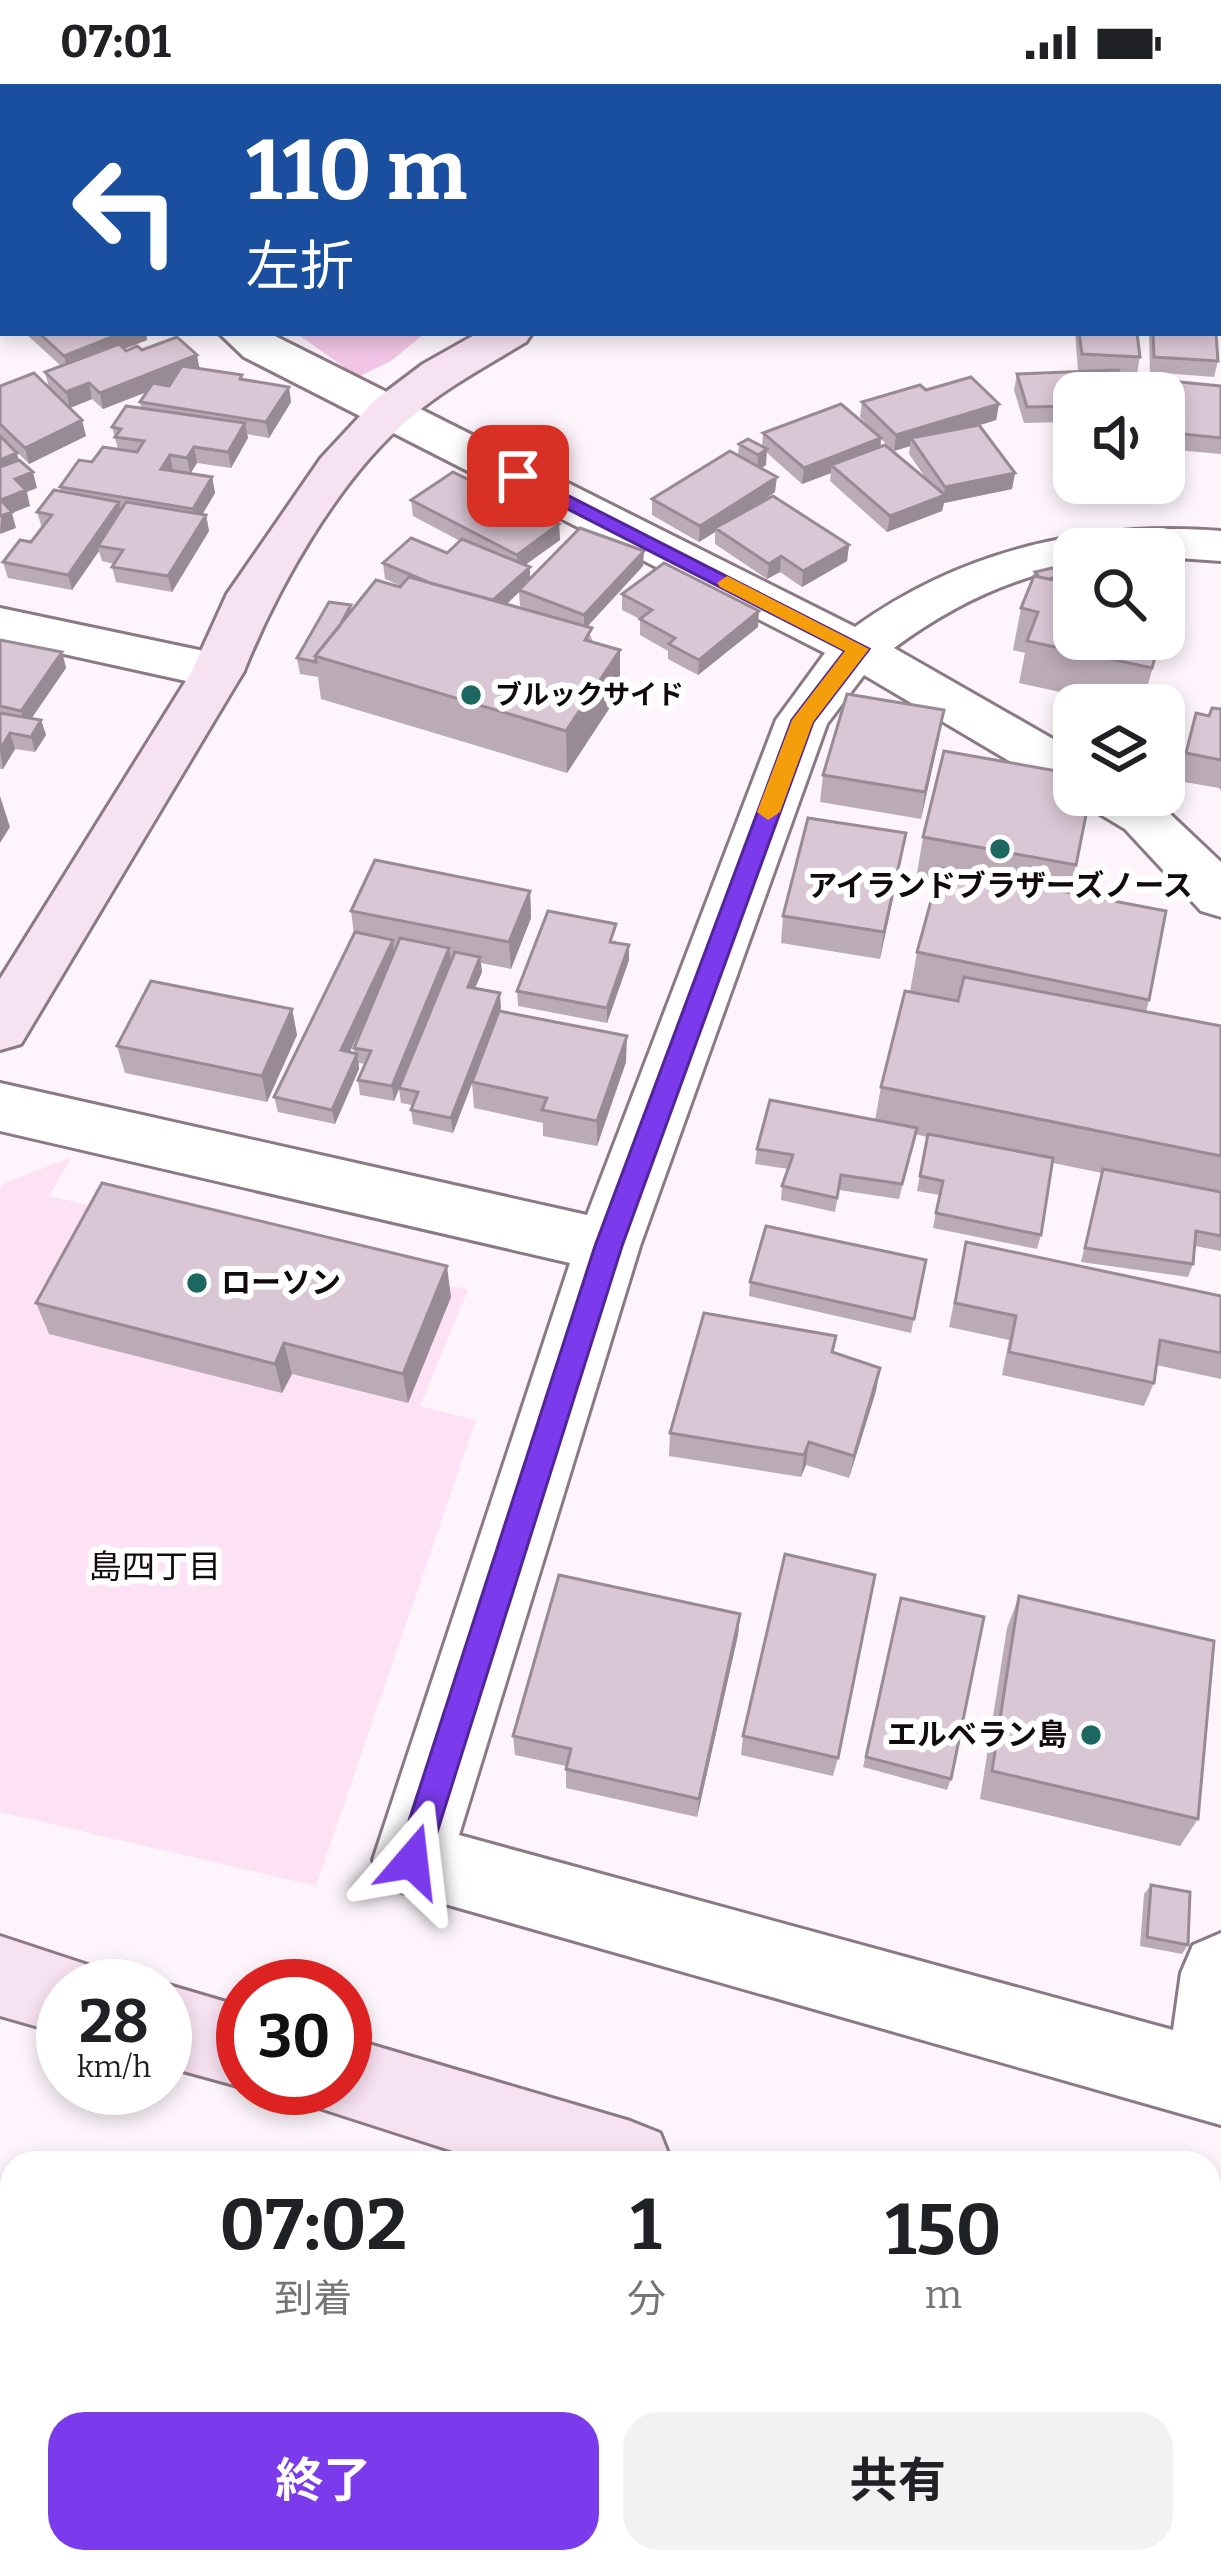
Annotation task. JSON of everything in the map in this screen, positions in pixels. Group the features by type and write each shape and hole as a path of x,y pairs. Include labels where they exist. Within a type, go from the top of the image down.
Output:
{"street":[{"path":"246,336 260,348 858,649 1053,763"},
{"path":"0,1028 218,671 244,605 338,468 390,411 439,374 506,336"},
{"path":"1185,543 1221,546"},
{"path":"1053,554 946,594 858,649 802,720 608,1246 412,1861 1214,2083 1221,1973"},
{"path":"0,624 218,671"},
{"path":"1144,816 1221,897"},
{"path":"0,1107 608,1246"},
{"path":"0,1976 36,1986"},
{"path":"372,2086 590,2151"}],"shaded area":[{"path":"300,336 421,336 391,361 358,377"},
{"path":"72,1157 49,1196 468,1290 420,1406 476,1420 316,1886 0,1812 0,1190 3,1184"}],"building":[{"path":"42,336 114,336 64,356"},
{"path":"1079,336 1137,336 1140,357 1082,354"},
{"path":"1153,336 1216,336 1218,361 1154,357"},
{"path":"177,337 197,355 100,393 89,383 66,392 45,372 119,344 126,351 137,346 142,350"},
{"path":"182,366 289,387 266,422 140,402 153,383 169,386"},
{"path":"34,373 82,420 25,448 0,424 0,386"},
{"path":"1053,373 1053,406 1027,407 1017,374"},
{"path":"971,377 999,404 896,435 862,402 920,385 926,390"},
{"path":"1185,382 1221,386 1221,438 1185,434"},
{"path":"841,404 881,438 804,468 763,433"},
{"path":"126,406 245,423 228,452 194,447 187,458 170,455 161,469 212,477 193,509 60,487 79,460 92,462 103,447 137,452 144,441 115,437 121,429 112,427"},
{"path":"979,425 1015,473 945,487 911,438"},
{"path":"0,436 17,453 0,460"},
{"path":"748,439 767,449 758,455 739,444"},
{"path":"885,445 945,495 890,516 831,465"},
{"path":"730,451 777,477 700,526 652,499"},
{"path":"19,460 33,472 15,479 26,490 1,500 12,512 0,516 0,467"},
{"path":"453,472 559,524 517,555 411,500"},
{"path":"54,490 119,502 68,575 3,562 20,540 31,542 52,515 37,512"},
{"path":"773,496 849,545 803,571 781,556 769,564 715,528"},
{"path":"126,502 206,515 168,576 112,567 123,550 98,546"},
{"path":"580,528 644,551 584,615 519,590"},
{"path":"411,538 447,553 462,539 530,567 493,600 430,583 383,563"},
{"path":"664,563 759,611 699,660 669,644 675,638 640,619 652,610 622,594"},
{"path":"1053,568 1053,578 1039,577 1035,572"},
{"path":"1034,576 1053,580 1053,647 1027,641 1038,612 1021,608"},
{"path":"409,577 592,628 585,640 620,650 566,731 315,656 376,580 400,587"},
{"path":"329,602 351,605 315,656 316,662 297,658"},
{"path":"0,640 62,652 21,711 0,706"},
{"path":"1115,660 1154,660 1152,668"},
{"path":"847,694 944,710 925,792 823,775"},
{"path":"1212,708 1221,709 1221,760 1186,753 1196,713 1209,716"},
{"path":"0,713 41,720 31,737 10,733 0,750"},
{"path":"944,751 1053,770 1053,816 1086,816 1076,865 923,837"},
{"path":"808,818 906,833 884,932 783,916"},
{"path":"375,860 530,891 509,942 351,911"},
{"path":"940,868 1166,911 1149,1000 917,952"},
{"path":"548,911 616,924 610,942 629,945 607,1008 517,991"},
{"path":"355,932 393,940 341,1050 357,1054 332,1110 274,1097"},
{"path":"400,938 449,948 392,1086 358,1080 371,1051 354,1048"},
{"path":"455,952 480,957 468,987 500,993 451,1118 411,1110 418,1092 399,1088"},
{"path":"964,977 1221,1026 1221,1156 881,1087 905,991 958,1001"},
{"path":"151,981 292,1009 262,1076 117,1046"},
{"path":"499,1011 627,1036 597,1121 542,1110 547,1098 472,1082"},
{"path":"770,1100 917,1128 902,1184 841,1175 837,1198 782,1186 793,1155 757,1149"},
{"path":"928,1134 1053,1158 1041,1235 936,1213 943,1181 920,1176"},
{"path":"1103,1169 1221,1192 1221,1236 1196,1231 1193,1264 1085,1248"},
{"path":"102,1183 447,1266 403,1374 284,1343 275,1364 36,1303"},
{"path":"766,1226 926,1260 914,1319 750,1282"},
{"path":"966,1242 1221,1296 1221,1353 1160,1340 1154,1383 1009,1352 1016,1316 955,1303"},
{"path":"704,1313 836,1336 832,1352 880,1368 854,1456 809,1442 804,1455 670,1433"},
{"path":"785,1554 875,1575 838,1758 743,1736"},
{"path":"559,1575 740,1614 699,1799 566,1769 571,1749 513,1736"},
{"name":"エルベラン島","path":"1019,1596 1214,1641 1198,1819 992,1771"},
{"path":"901,1598 984,1617 951,1779 866,1757"},
{"path":"1151,1885 1190,1892 1188,1945 1147,1937"}],"slow traffic":[{"path":"727,583 858,649 802,720 768,812"}],"place":[{"name":"ブルックサイド","path":"471,695"},
{"name":"アイランドブラザーズノース","path":"1000,849"},
{"name":"ローソン","path":"197,1283"},
{"name":"エルベラン島","path":"1091,1735"}],"district":[{"name":"島四丁目","path":"155,1567"}],"route":[{"path":"412,1861 608,1246 802,720 858,649 518,476"}]}
